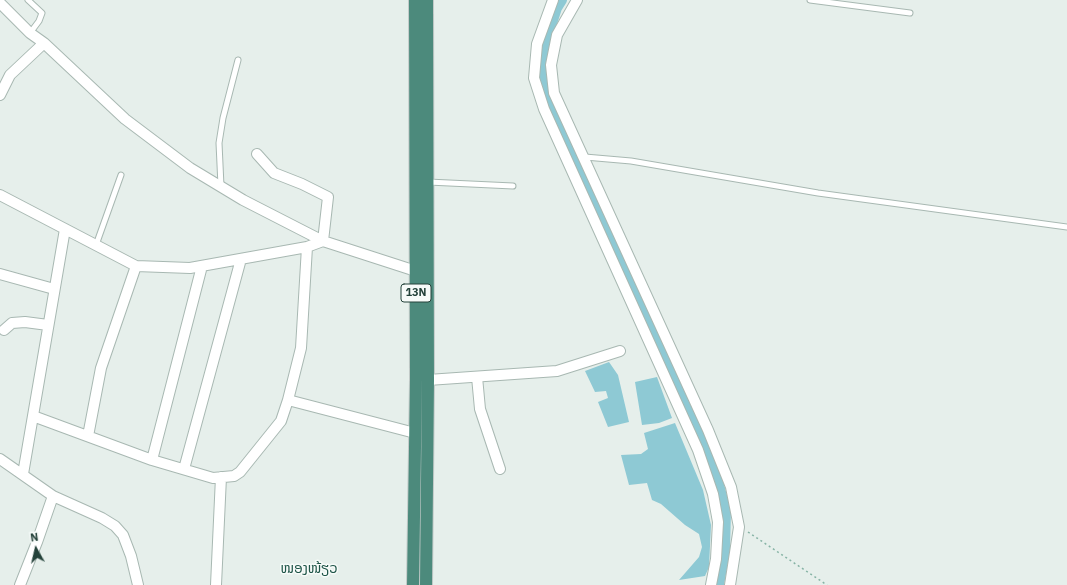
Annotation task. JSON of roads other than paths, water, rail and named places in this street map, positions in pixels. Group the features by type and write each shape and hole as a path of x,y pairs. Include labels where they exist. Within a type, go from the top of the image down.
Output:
{"highway":[{"name":"13N","path":"413,585 416,271 415,0"},
{"name":"13N","path":"426,585 428,380 427,0"}],"street":[{"path":"553,0 537,44 534,78 544,109 698,450 714,494 718,522 716,559 711,585"},
{"path":"577,0 557,35 551,64 554,93 708,430 731,487 739,527 730,585"},
{"path":"0,3 30,33 44,43 125,119 190,168 242,200 323,241 427,275"},
{"path":"0,95 10,75 44,43"},
{"path":"256,154 274,173 302,184 328,197 323,241"},
{"path":"0,195 136,266 190,268 307,247 323,241"},
{"path":"23,474 65,229"},
{"path":"33,416 152,460 212,478 234,476 240,472 281,421 288,400 300,348 307,247"},
{"path":"184,469 241,259"},
{"path":"88,436 101,368 136,266"},
{"path":"152,460 202,266"},
{"path":"0,274 54,289"},
{"path":"4,330 12,323 25,322 48,325"},
{"path":"428,380 477,378 557,371 620,351"},
{"path":"477,378 480,409 500,469"},
{"path":"288,400 415,433"},
{"path":"0,459 53,496 102,518 115,526 123,535 131,556 138,585"},
{"path":"216,585 221,477"},
{"path":"20,585 53,496"}],"lane":[{"path":"28,0 42,13 39,21 30,33"},
{"path":"810,0 910,12"},
{"path":"221,187 219,143 223,118 238,60"},
{"path":"584,156 631,161 818,193 1067,228"},
{"path":"96,245 121,175"},
{"path":"428,182 513,186"}],"water":[{"path":"609,362 618,375 629,422 608,427 598,402 608,398 606,391 595,392 585,371"},
{"path":"657,377 672,418 659,423 642,425 635,382"},
{"path":"675,423 703,490 711,525 709,567 705,576 679,580 699,557 702,547 699,534 685,525 661,504 652,500 647,483 629,485 621,455 641,454 648,449 644,433"}],"waterway":[{"path":"562,0 557,8 546,42 543,76 554,114 671,366 716,474 726,510 725,551 719,585"}],"district":[{"name":"ໜອງໜ້ຽວ","path":"309,569"}]}
